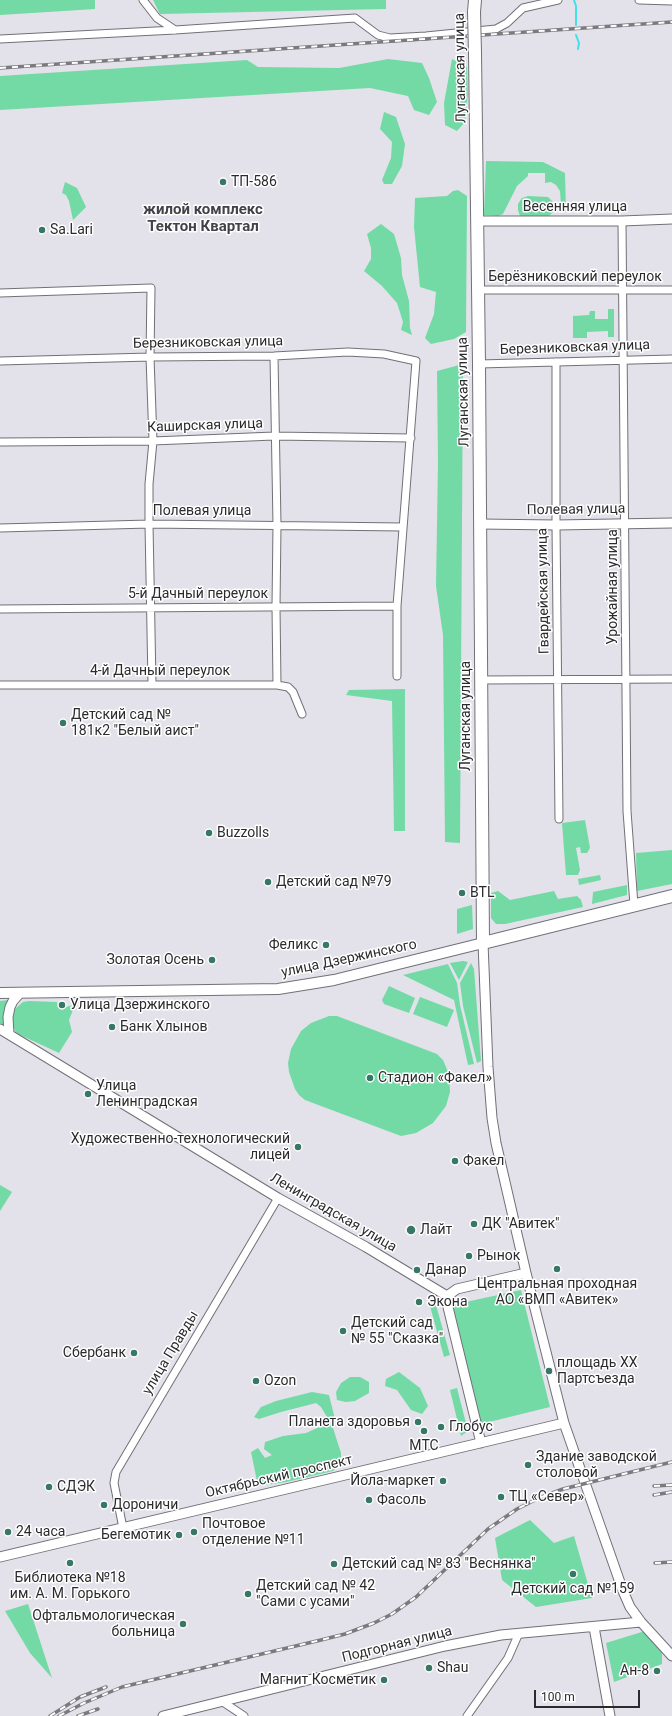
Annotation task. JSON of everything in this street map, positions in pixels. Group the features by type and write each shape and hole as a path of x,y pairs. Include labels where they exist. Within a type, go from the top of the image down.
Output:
{"highway":[{"name":"Луганская улица","path":"475,6 483,943"},
{"name":"улица Дзержинского","path":"483,943 672,896"}],"main road":[{"name":"улица Дзержинского","path":"0,993 278,989 334,980 483,943"}],"street":[{"path":"143,0 158,18 175,30"},
{"path":"0,39 175,30 355,18 378,35 390,38 426,36 496,29 506,23 523,8 558,0"},
{"path":"638,0 672,1"},
{"name":"Весенняя улица","path":"478,221 622,221 672,219"},
{"name":"Урожайная улица","path":"622,221 626,523 627,811 634,905"},
{"path":"0,293 151,288 150,357 153,441 149,484 149,524 152,684"},
{"name":"Берёзниковский переулок","path":"477,290 672,290"},
{"name":"Березниковская улица","path":"0,361 150,357 274,356 348,352 384,354 416,360 411,438"},
{"path":"274,356 274,436 277,525 277,685"},
{"name":"Березниковская улица","path":"479,364 672,358"},
{"name":"Гвардейская улица","path":"556,362 559,819"},
{"name":"Каширская улица","path":"0,442 153,441 274,436 411,438"},
{"path":"398,676 397,606 411,438"},
{"name":"Полевая улица","path":"480,524 556,525 672,523"},
{"name":"Полевая улица","path":"0,528 149,524 403,527"},
{"name":"5-й Дачный переулок","path":"0,609 397,606"},
{"path":"481,680 672,679"},
{"name":"4-й Дачный переулок","path":"0,685 277,685 288,687 293,692 302,714"},
{"name":"Луганская улица","path":"483,943 492,1118 496,1143 526,1273 564,1423 630,1607 641,1622 672,1656"},
{"path":"9,1034 8,1017 10,1007 20,993"},
{"name":"Ленинградская улица","path":"0,1029 278,1198 366,1247 447,1296"},
{"name":"улица Правды","path":"124,1528 114,1483 116,1472 278,1198"},
{"path":"481,1443 447,1303 447,1296 457,1290 526,1273"},
{"name":"Октябрьский проспект","path":"0,1557 564,1423"},
{"name":"Подгорная улица","path":"163,1716 445,1646 519,1632 641,1622"},
{"path":"594,1627 610,1716"},
{"path":"467,1716 508,1658 519,1632"},
{"path":"224,1702 244,1716"}],"green space":[{"path":"0,0 95,0 95,9 0,15"},
{"path":"153,0 386,0 386,9 160,14"},
{"path":"388,59 422,63 437,102 429,115 414,110 408,96 370,88 0,110 0,76 247,60 258,67 339,68"},
{"path":"452,59 467,67 468,94 465,122 457,131 445,125 444,103"},
{"path":"384,112 396,117 405,144 402,166 392,184 384,184 382,180 391,158 392,142 380,129"},
{"path":"486,161 543,162 565,173 566,212 563,210 561,205 560,191 556,185 551,182 545,183 545,173 528,173 528,176 517,186 503,214 498,216 484,215"},
{"path":"65,182 77,188 86,207 73,220 69,201 66,195 62,193"},
{"path":"458,190 467,196 466,332 454,339 431,344 425,338 434,314 436,292 420,287 414,227 415,198 447,196 453,191"},
{"path":"528,196 548,197 552,201 554,211 549,216 520,216 518,204 522,198"},
{"path":"381,224 394,234 401,258 402,275 409,301 410,328 412,335 401,330 403,322 397,303 382,286 364,271 371,259 371,248 367,234"},
{"path":"608,309 614,309 614,337 608,337 608,331 587,332 587,338 573,338 573,316 589,315 590,311 595,311 595,319 608,319"},
{"path":"463,364 460,843 445,842 443,635 436,586 438,462 437,371"},
{"path":"405,689 405,831 394,831 392,701 346,695 349,690"},
{"path":"585,820 590,848 587,853 581,853 580,847 576,848 580,870 578,875 566,875 562,823"},
{"path":"672,850 672,884 637,891 636,853"},
{"path":"600,875 601,880 579,885 578,879"},
{"path":"627,885 627,895 592,904 593,892"},
{"path":"498,891 510,900 554,891 558,899 577,896 581,900 583,907 505,924 496,924 491,918 491,893"},
{"path":"472,905 473,929 457,934 457,909"},
{"path":"463,961 468,962 459,980 450,963"},
{"path":"471,963 474,969 481,1061 477,1063 463,1006 460,983"},
{"path":"448,964 457,983 460,1005 474,1064 468,1065 454,1000 403,975"},
{"path":"389,986 415,998 409,1013 384,1004 382,1000"},
{"path":"420,997 454,1010 447,1027 413,1014"},
{"path":"8,1000 4,1025 0,1023 0,1001"},
{"path":"23,1002 57,1002 60,1008 75,1005 69,1020 72,1032 59,1053 18,1034 15,1031 12,1021 15,1009"},
{"name":"Стадион «Факел»","path":"329,1016 337,1016 437,1054 443,1060 449,1074 450,1092 446,1106 433,1123 416,1133 401,1136 305,1100 299,1095 295,1089 289,1072 288,1063 291,1049 301,1031 311,1023"},
{"path":"0,1185 12,1192 0,1211"},
{"path":"521,1290 550,1407 481,1424 452,1305"},
{"path":"436,1305 450,1355 444,1357 430,1306"},
{"path":"399,1372 420,1388 428,1406 422,1414 411,1410 397,1390 385,1386 386,1379"},
{"path":"350,1377 360,1377 369,1382 369,1393 355,1401 346,1402 337,1400 336,1392 341,1383"},
{"path":"457,1388 468,1431 461,1436 450,1390"},
{"path":"312,1392 329,1395 335,1419 333,1428 341,1453 341,1464 333,1471 286,1482 258,1486 251,1452 258,1448 265,1458 272,1455 264,1449 265,1442 283,1436 306,1433 326,1424 327,1417 321,1407 316,1403 259,1419 254,1417 261,1407 276,1401"},
{"path":"530,1520 554,1543 574,1536 592,1598 536,1607 502,1580 495,1538"},
{"path":"28,1604 52,1678 30,1653 5,1611"},
{"path":"645,1631 662,1651 662,1664 614,1682 606,1643"}],"waterway":[{"path":"574,0 576,6 576,25"},
{"path":"576,35 579,43 578,49"}],"railway":[{"path":"0,68 672,22"},
{"path":"59,1716 84,1703 122,1687 345,1634 374,1623 392,1614 416,1597 488,1529 517,1509 539,1498 563,1489 672,1462"},
{"path":"654,1486 672,1485"},
{"path":"654,1495 672,1492"},
{"path":"655,1563 672,1562"},
{"path":"50,1716 80,1697 106,1687"},
{"path":"78,1716 98,1709"}],"place":[{"name":"ТП-586","path":"223,182"},
{"name":"Sa.Lari","path":"42,230"},
{"name":"Детский сад № 181к2 \"Белый аист\"","path":"63,723"},
{"name":"Buzzolls","path":"209,833"},
{"name":"Детский сад №79","path":"268,882"},
{"name":"BTL","path":"462,893"},
{"name":"Феликс","path":"326,945"},
{"name":"Золотая Осень","path":"212,960"},
{"name":"Улица Дзержинского","path":"62,1005"},
{"name":"Банк Хлынов","path":"112,1027"},
{"name":"Стадион «Факел»","path":"370,1078"},
{"name":"Улица Ленинградская","path":"88,1094"},
{"name":"Художественно-технологический лицей","path":"298,1147"},
{"name":"Факел","path":"455,1161"},
{"name":"ДК \"Авитек\"","path":"474,1224"},
{"name":"Лайт","path":"411,1230"},
{"name":"Рынок","path":"469,1256"},
{"name":"Центральная проходная АО «ВМП «Авитек»","path":"557,1269"},
{"name":"Данар","path":"417,1270"},
{"name":"Экона","path":"419,1302"},
{"name":"Детский сад № 55 \"Сказка\"","path":"343,1331"},
{"name":"Сбербанк","path":"134,1353"},
{"name":"площадь XX Партсъезда","path":"549,1371"},
{"name":"Ozon","path":"256,1381"},
{"name":"Планета здоровья","path":"418,1422"},
{"name":"Глобус","path":"441,1427"},
{"name":"МТС","path":"424,1431"},
{"name":"Здание заводской столовой","path":"528,1465"},
{"name":"Йола-маркет","path":"443,1481"},
{"name":"СДЭК","path":"49,1487"},
{"name":"ТЦ «Север»","path":"501,1497"},
{"name":"Фасоль","path":"369,1500"},
{"name":"Дороничи","path":"104,1505"},
{"name":"24 часа","path":"8,1532"},
{"name":"Почтовое отделение №11","path":"194,1532"},
{"name":"Бегемотик","path":"179,1535"},
{"name":"Библиотека №18 им. А. М. Горького","path":"70,1563"},
{"name":"Детский сад № 83 \"Веснянка\"","path":"334,1564"},
{"name":"Детский сад №159","path":"573,1574"},
{"name":"Детский сад № 42 \"Сами с усами\"","path":"248,1594"},
{"name":"Офтальмологическая больница","path":"183,1624"},
{"name":"Shau","path":"429,1668"},
{"name":"Ан-8","path":"657,1671"},
{"name":"Магнит Косметик","path":"384,1680"}],"district":[{"name":"жилой комплекс Тектон Квартал","path":"203,218"}]}
